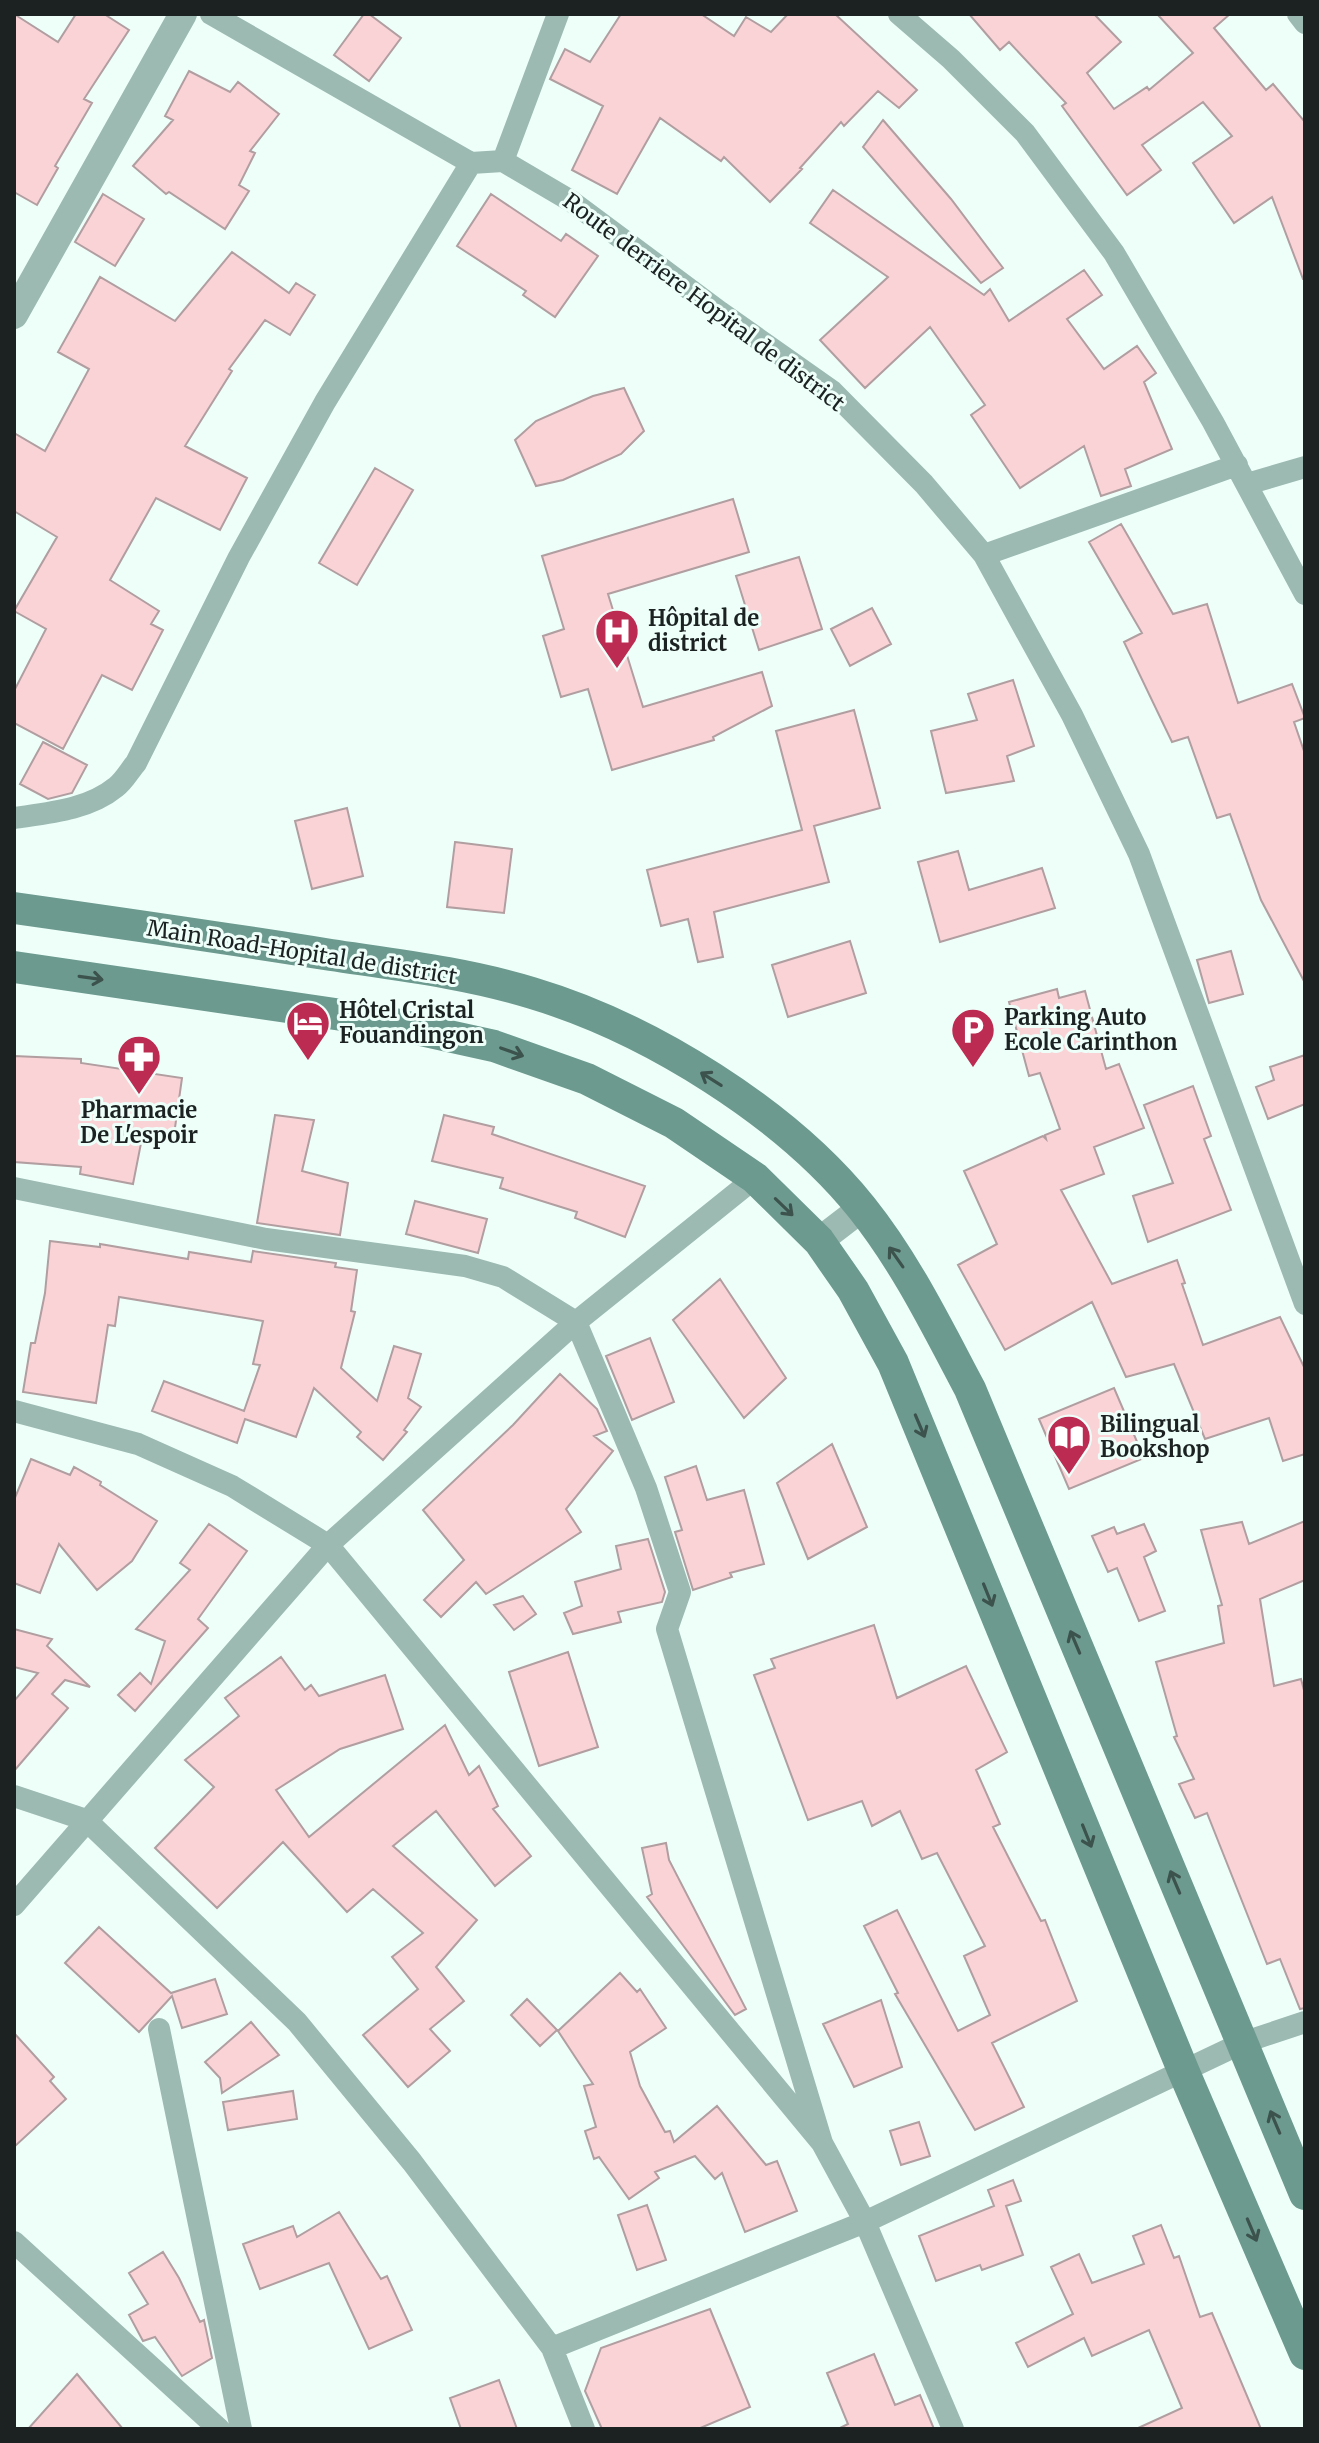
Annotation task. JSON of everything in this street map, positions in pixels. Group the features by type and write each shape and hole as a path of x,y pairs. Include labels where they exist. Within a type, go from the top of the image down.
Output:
{"main road":[{"name":"Main Road-Hopital de district","path":"14,908 435,971 533,993 604,1021 673,1055 739,1096 809,1150 862,1208 905,1269 970,1389 1305,2194"},
{"path":"14,967 376,1020 494,1046 587,1079 674,1123 755,1178 819,1241 853,1290 893,1363 1183,2070 1305,2354"}],"street":[{"path":"14,315 183,14"},
{"path":"211,14 471,163 503,161 558,14"},
{"path":"899,14 951,59 1025,133 1114,253 1242,474 1305,594"},
{"path":"1298,14 1305,23"},
{"name":"Route derriere Hopital de district","path":"503,161 571,201 832,391 924,484 984,555 1072,715 1139,854 1305,1304"},
{"path":"14,818 57,812 88,803 117,787 136,763 239,557 318,415 471,163"},
{"path":"984,555 1242,474 1305,467"},
{"path":"14,1905 328,1545 576,1322 755,1178"},
{"path":"14,1188 266,1239 465,1266 503,1277 576,1322 646,1488 680,1592 667,1629 822,2143"},
{"path":"819,1241 862,1208"},
{"path":"14,1411 138,1444 232,1486 328,1545 822,2143 865,2222 953,2429"},
{"path":"14,1796 86,1820 297,2022 412,2162 552,2348 584,2429"},
{"path":"552,2348 865,2222 1242,2043 1305,2022"},
{"path":"159,2029 241,2429"},
{"path":"14,2242 219,2429"}],"building":[{"path":"14,14 58,42 76,14 104,14 129,30 84,99 92,103 55,166 58,168 37,205 14,192"},
{"path":"364,14 369,14 401,38 369,81 334,55"},
{"path":"621,14 701,14 734,36 746,17 771,32 788,14 835,14 917,90 899,108 878,91 844,126 841,122 770,202 724,157 721,161 660,118 617,194 572,170 603,106 550,79 565,49 590,62"},
{"path":"969,14 1094,14 1121,42 1087,73 1114,109 1147,87 1149,90 1193,53 1157,14 1230,14 1214,28 1266,90 1273,84 1305,122 1305,279 1272,197 1234,223 1193,163 1232,136 1203,102 1142,145 1161,170 1127,195 1062,106 1066,103 1009,42 1000,50"},
{"path":"189,71 230,92 238,82 279,114 250,151 255,153 239,185 249,191 225,229 169,192 166,194 133,166 173,120 165,116"},
{"path":"883,120 951,199 1003,268 981,283 863,147"},
{"path":"833,190 984,295 990,289 1009,321 1084,270 1102,295 1067,319 1104,369 1137,346 1156,373 1144,382 1172,449 1125,469 1131,486 1101,496 1084,446 1020,488 971,415 985,405 930,327 865,388 820,340 888,277 810,223"},
{"path":"103,194 144,219 115,266 75,242"},
{"path":"491,194 561,241 566,234 598,256 555,317 523,295 526,291 457,246"},
{"path":"232,252 289,293 296,283 315,295 290,335 265,320 229,369 232,371 185,446 247,478 220,530 156,498 110,580 159,611 151,624 163,630 132,690 102,675 63,749 14,723 14,691 46,629 14,611 57,537 14,511 14,433 45,451 89,369 58,352 100,277 175,321"},
{"path":"624,388 644,431 621,454 563,480 536,486 515,440 536,421 593,396"},
{"path":"375,468 413,490 357,585 319,563"},
{"path":"733,499 749,552 608,594 643,707 762,672 772,706 713,737 714,740 612,770 588,689 561,697 543,636 564,629 542,556"},
{"path":"1121,524 1173,614 1207,604 1238,703 1292,684 1305,718 1294,722 1305,754 1305,983 1261,900 1230,814 1217,818 1188,737 1172,742 1124,642 1142,633 1089,542"},
{"path":"799,557 822,629 759,650 736,576"},
{"path":"872,608 891,644 850,666 831,629"},
{"path":"1013,680 1034,746 1007,756 1014,781 946,793 931,731 977,720 968,694"},
{"path":"854,710 880,808 814,826 829,882 714,912 723,957 698,962 688,919 661,926 647,870 802,830 776,731"},
{"path":"43,742 87,765 72,793 48,799 20,784"},
{"path":"347,808 363,876 312,889 295,821"},
{"path":"455,842 512,849 504,913 447,907"},
{"path":"958,851 969,890 1042,868 1055,908 940,942 918,862"},
{"path":"850,941 866,993 788,1017 772,965"},
{"path":"1231,951 1243,994 1209,1003 1197,960"},
{"path":"1057,989 1059,998 1085,991 1106,1069 1119,1064 1144,1128 1094,1147 1104,1174 1061,1190 1112,1284 1177,1260 1203,1345 1280,1317 1305,1369 1305,1454 1283,1461 1269,1418 1205,1439 1174,1364 1126,1377 1092,1302 1005,1350 958,1265 997,1244 964,1171 1043,1136 1046,1139 1045,1135 1060,1129 1040,1073 1029,1076 1009,1002"},
{"path":"1305,1055 1305,1104 1268,1119 1256,1087 1274,1080 1270,1067"},
{"path":"14,1056 81,1059 81,1063 182,1078 173,1142 142,1138 133,1184 80,1174 81,1167 14,1162"},
{"path":"1193,1086 1211,1136 1204,1139 1231,1210 1148,1242 1133,1196 1173,1183 1144,1105"},
{"path":"275,1115 314,1120 302,1171 348,1183 340,1235 257,1223"},
{"path":"444,1115 494,1127 492,1134 645,1186 625,1237 575,1218 577,1212 500,1188 503,1178 432,1161"},
{"path":"415,1201 487,1219 478,1253 406,1234"},
{"path":"50,1241 100,1247 100,1244 188,1259 189,1252 251,1262 253,1251 336,1263 335,1267 357,1270 351,1311 355,1312 341,1368 377,1401 394,1346 421,1354 408,1398 421,1407 404,1430 407,1432 383,1460 357,1437 361,1432 314,1388 296,1437 245,1419 237,1443 152,1411 164,1381 244,1411 260,1365 253,1364 263,1321 119,1297 115,1326 108,1325 96,1403 23,1392 31,1343 35,1343 45,1293"},
{"path":"720,1279 786,1378 744,1418 673,1320"},
{"path":"650,1338 674,1402 632,1420 606,1356"},
{"path":"560,1374 597,1409 607,1431 594,1436 613,1451 566,1509 581,1532 486,1594 476,1582 441,1617 424,1600 464,1560 423,1510 513,1425"},
{"path":"1114,1388 1144,1458 1069,1489 1039,1419"},
{"path":"832,1444 867,1527 808,1559 777,1483"},
{"path":"31,1459 70,1475 74,1467 157,1521 132,1561 97,1590 59,1544 40,1593 14,1583 14,1500"},
{"path":"696,1466 707,1500 744,1490 764,1564 730,1573 732,1577 693,1590 675,1532 682,1530 665,1477"},
{"path":"1305,1521 1305,1580 1260,1599 1274,1686 1301,1679 1305,1694 1305,2008 1300,2009 1280,1959 1267,1964 1207,1813 1195,1818 1179,1784 1194,1779 1174,1737 1177,1736 1156,1662 1224,1643 1218,1606 1222,1605 1201,1530 1242,1522 1249,1544"},
{"path":"209,1524 247,1551 198,1619 208,1628 135,1711 118,1695 140,1673 151,1684 165,1641 136,1629 190,1570 180,1563"},
{"path":"1144,1524 1156,1551 1144,1557 1165,1611 1139,1621 1117,1568 1108,1572 1092,1536 1114,1527 1117,1534"},
{"path":"648,1539 665,1592 662,1602 618,1612 621,1622 573,1634 564,1613 582,1606 575,1582 621,1569 616,1546"},
{"path":"523,1596 536,1614 514,1630 494,1605"},
{"path":"874,1625 897,1698 966,1666 1007,1752 976,1770 1000,1824 993,1827 1041,1921 1045,1920 1077,2001 992,2043 1024,2107 975,2130 895,1994 898,1993 864,1926 897,1910 958,2031 990,2015 964,1956 985,1946 937,1853 922,1859 900,1811 872,1826 862,1801 808,1820 754,1675 775,1668 771,1659"},
{"path":"14,1629 52,1639 47,1646 90,1687 65,1680 52,1694 68,1708 14,1771 14,1701 38,1673 14,1667"},
{"path":"568,1652 598,1747 539,1766 509,1672"},
{"path":"281,1657 305,1690 311,1685 319,1696 385,1675 403,1729 340,1749 276,1790 309,1837 445,1725 469,1775 479,1766 498,1806 493,1809 531,1856 495,1886 436,1811 393,1846 477,1920 436,1967 464,2001 430,2029 450,2051 408,2087 363,2035 418,1989 392,1957 423,1933 373,1889 347,1912 283,1842 217,1908 155,1848 214,1787 185,1760 239,1716 225,1698"},
{"path":"666,1843 669,1860 746,2009 735,2015 647,1897 652,1894 642,1848"},
{"path":"99,1927 171,1993 215,1979 227,2014 182,2028 172,1996 139,2032 65,1963"},
{"path":"620,1973 637,1992 640,1989 666,2028 630,2052 640,2086 665,2132 670,2131 674,2142 717,2106 766,2165 777,2161 797,2211 745,2232 722,2173 715,2179 695,2156 655,2172 659,2178 629,2199 599,2157 594,2159 585,2131 596,2127 584,2086 593,2084 558,2031"},
{"path":"527,1999 557,2030 540,2046 511,2015"},
{"path":"881,2000 902,2067 854,2087 823,2024"},
{"path":"251,2022 279,2055 222,2093 220,2078 205,2062"},
{"path":"14,2033 54,2077 50,2081 66,2099 14,2147"},
{"path":"293,2091 297,2119 228,2130 223,2102"},
{"path":"919,2122 930,2156 901,2165 890,2131"},
{"path":"1013,2180 1021,2201 1006,2206 1023,2255 982,2270 980,2265 936,2281 919,2236 994,2206 988,2190"},
{"path":"647,2205 666,2260 637,2270 618,2215"},
{"path":"339,2212 381,2279 387,2276 412,2330 369,2349 329,2263 260,2289 243,2244 293,2226 297,2237"},
{"path":"1161,2225 1174,2258 1179,2256 1200,2317 1212,2313 1261,2429 1136,2429 1182,2408 1149,2330 1092,2356 1084,2338 1028,2367 1016,2343 1073,2314 1051,2267 1079,2254 1092,2283 1144,2264 1133,2236"},
{"path":"163,2252 200,2322 204,2320 212,2358 182,2376 155,2337 143,2341 129,2315 148,2304 129,2273"},
{"path":"710,2309 750,2407 698,2429 602,2429 585,2391 601,2348"},
{"path":"874,2354 895,2405 920,2395 934,2429 838,2429 848,2424 827,2373"},
{"path":"77,2374 123,2429 28,2429"},
{"path":"499,2380 517,2429 461,2429 450,2398"}],"place":[{"name":"Hôpital de district","path":"617,670"},
{"name":"Hôtel Cristal Fouandingon","path":"308,1062"},
{"name":"Parking Auto Ecole Carinthon","path":"973,1069"},
{"name":"Pharmacie De L'espoir","path":"139,1096"},
{"name":"Bilingual Bookshop","path":"1069,1476"}]}
